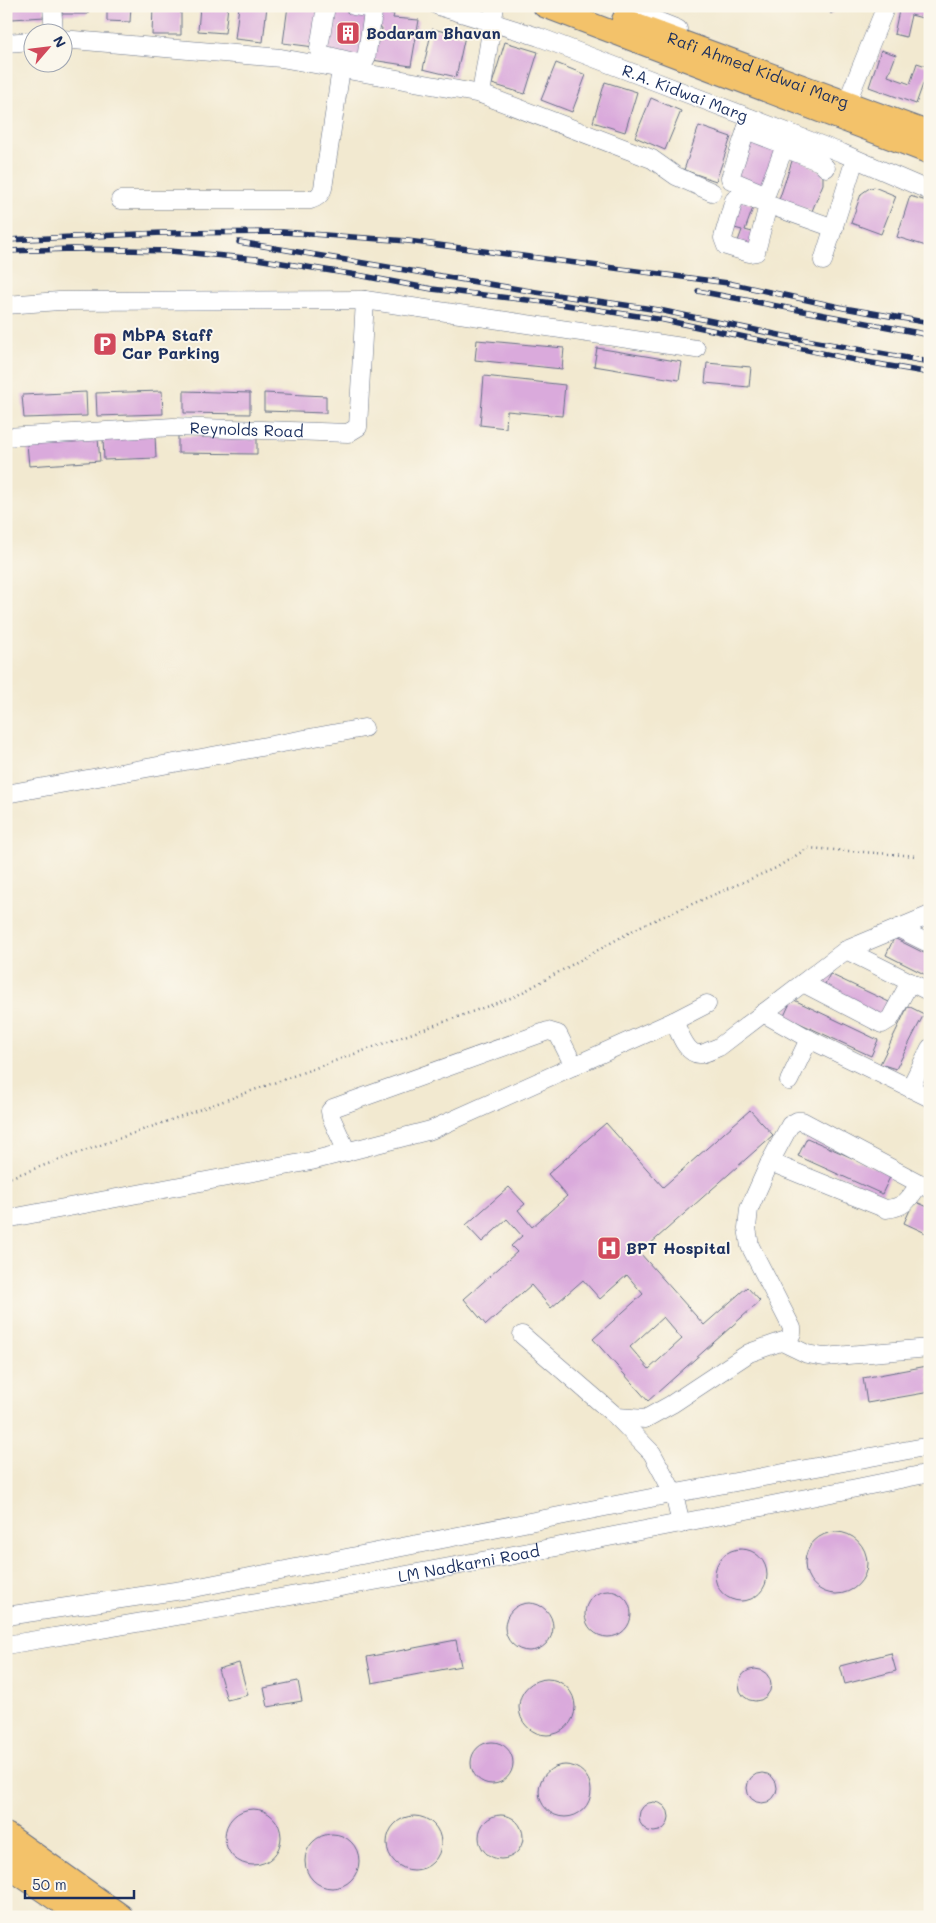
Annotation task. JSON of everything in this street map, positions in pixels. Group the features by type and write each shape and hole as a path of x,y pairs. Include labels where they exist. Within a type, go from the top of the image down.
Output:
{"highway":[{"path":"6,1836 120,1917"},
{"path":"6,1863 85,1917"}],"main road":[{"path":"544,6 930,153"},
{"name":"Rafi Ahmed Kidwai Marg","path":"587,6 930,133"}],"street":[{"path":"52,6 53,22"},
{"path":"326,6 319,48 320,54 358,64 366,59 374,8 354,6"},
{"name":"R.A. Kidwai Marg","path":"438,6 494,15 539,37 748,124 791,141 855,159 930,191"},
{"path":"620,6 930,121"},
{"path":"851,92 886,6"},
{"path":"480,94 494,15"},
{"path":"72,40 281,58 480,94 652,159 676,176 712,192"},
{"path":"6,43 22,42"},
{"path":"120,200 310,200 316,198 321,194 323,188 341,69"},
{"path":"748,124 730,178 762,193 767,192 791,141"},
{"path":"791,141 826,168"},
{"path":"780,187 791,141"},
{"path":"823,261 855,159"},
{"path":"768,205 834,228"},
{"path":"6,305 59,301 365,300 696,349"},
{"name":"Reynolds Road","path":"6,437 173,426 348,433 358,427 365,300"},
{"path":"6,794 364,728"},
{"path":"674,1021 683,1040 696,1054 702,1054 719,1047 846,950 930,915"},
{"path":"898,928 930,944"},
{"path":"846,950 930,992"},
{"path":"803,982 882,1024 890,1020 910,982"},
{"path":"6,1219 311,1161 431,1130 674,1021 707,1004"},
{"path":"763,1013 810,1039 930,1098"},
{"path":"347,1152 330,1117 330,1112 333,1108 548,1031 554,1031 558,1034 574,1066"},
{"path":"789,1081 810,1039"},
{"path":"910,1088 930,1048"},
{"path":"617,1417 645,1419 672,1404 749,1353 789,1339 792,1328 750,1246 747,1228 749,1209 770,1162 790,1125 796,1121 802,1121 925,1186 897,1208 886,1209 770,1162"},
{"path":"522,1335 617,1417 652,1453 674,1494 682,1524"},
{"path":"782,1342 807,1354 824,1357 930,1348"},
{"name":"LM Nadkarni Road","path":"6,1616 189,1589 930,1446"},
{"name":"LM Nadkarni Road","path":"6,1645 216,1610 682,1524 930,1473"},
{"path":"6,1827 132,1917"},
{"path":"6,1868 73,1917"}],"path":[{"path":"6,1179 516,996 641,926 776,868 808,848 918,856"}],"building":[{"path":"11,6 44,6 45,17 12,19"},
{"path":"63,6 88,6 88,14 62,14"},
{"path":"107,6 131,6 130,22 107,21"},
{"path":"153,6 181,6 181,35 152,35"},
{"path":"200,6 228,6 225,33 198,31"},
{"path":"239,6 267,6 263,42 235,39"},
{"path":"288,6 320,6 314,47 283,43"},
{"name":"Bodaram Bhavan","path":"334,6 372,15 362,59 324,51"},
{"path":"824,6 840,6 831,14"},
{"path":"900,6 930,6 930,20 911,15 906,37 894,34"},
{"path":"380,12 394,14 393,18 419,20 411,66 372,60 374,46 377,47 378,41 375,41 376,34 381,34 382,28 377,27"},
{"path":"432,29 465,36 456,77 423,69"},
{"path":"505,42 538,52 525,94 492,84"},
{"path":"881,50 896,55 888,76 910,84 917,63 929,67 916,104 869,87"},
{"path":"556,63 586,75 572,112 541,100"},
{"path":"605,82 637,92 625,132 593,122"},
{"path":"651,98 681,111 665,150 635,137"},
{"path":"699,126 731,137 716,181 684,170"},
{"path":"750,134 781,146 763,191 732,178"},
{"path":"794,155 823,173 823,184 812,211 779,200"},
{"path":"874,187 896,196 881,234 851,223 861,194"},
{"path":"910,196 930,202 930,233 926,246 897,237"},
{"path":"740,200 754,205 745,230 759,234 754,250 737,244 742,230 731,227"},
{"path":"477,340 564,348 562,369 475,360"},
{"path":"597,348 682,362 679,380 594,366"},
{"path":"707,363 751,367 749,387 705,383"},
{"path":"484,376 565,385 562,416 507,411 506,428 480,425"},
{"path":"162,391 163,414 97,416 96,393"},
{"path":"184,391 250,393 250,414 184,413"},
{"path":"86,392 87,416 24,418 22,395"},
{"path":"264,393 326,396 326,413 264,411"},
{"path":"155,435 156,458 104,460 103,438"},
{"path":"178,436 257,438 257,454 178,453"},
{"path":"98,439 100,461 29,466 27,444"},
{"path":"894,938 930,956 930,977 886,955"},
{"path":"830,974 889,1002 882,1018 822,990"},
{"path":"792,999 878,1040 871,1056 784,1016"},
{"path":"908,1006 924,1014 896,1069 880,1064"},
{"path":"750,1110 773,1135 640,1253 704,1325 747,1287 760,1301 648,1401 593,1339 643,1294 627,1275 600,1299 583,1280 551,1308 531,1285 486,1325 464,1299 517,1252 511,1246 522,1236 507,1219 482,1242 466,1225 509,1187 525,1204 518,1210 532,1227 567,1196 548,1174 606,1123 663,1187","holes":["663,1317 682,1339 649,1369 630,1347"]},
{"path":"807,1138 891,1175 882,1194 798,1156"},
{"path":"914,1201 930,1208 930,1235 904,1223"},
{"path":"927,1366 930,1392 867,1403 863,1378"},
{"path":"836,1532 848,1534 858,1541 865,1551 867,1563 865,1575 858,1585 848,1592 836,1594 824,1592 814,1585 807,1575 805,1563 807,1551 814,1541 824,1534"},
{"path":"741,1549 755,1553 763,1561 767,1575 763,1589 755,1597 741,1601 727,1597 719,1589 715,1575 719,1561 727,1553"},
{"path":"603,1591 613,1591 627,1601 631,1614 627,1627 621,1633 613,1637 603,1637 589,1627 585,1619 585,1609 595,1595"},
{"path":"529,1603 538,1605 546,1610 551,1618 553,1627 551,1636 546,1644 538,1649 529,1651 520,1649 512,1644 507,1636 505,1627 507,1618 512,1610 520,1605"},
{"path":"456,1640 461,1666 372,1683 367,1657"},
{"path":"891,1653 896,1671 845,1684 840,1666"},
{"path":"239,1663 248,1695 227,1700 218,1669"},
{"path":"755,1669 767,1673 771,1685 767,1697 755,1701 743,1697 739,1685 743,1673"},
{"path":"547,1679 558,1681 567,1687 573,1696 575,1707 573,1718 567,1727 558,1733 547,1735 536,1733 527,1727 521,1718 519,1707 521,1696 527,1687 536,1681"},
{"path":"298,1681 302,1701 268,1707 264,1688"},
{"path":"488,1742 496,1742 507,1748 513,1763 507,1778 496,1784 488,1784 477,1778 471,1767 471,1759 477,1748"},
{"path":"565,1765 579,1769 587,1777 591,1791 587,1805 579,1813 565,1817 551,1813 543,1805 539,1791 543,1777 551,1769"},
{"path":"762,1773 768,1774 776,1782 776,1794 768,1802 762,1803 756,1802 748,1794 747,1788 748,1782 756,1774"},
{"path":"654,1802 665,1806 669,1817 665,1828 654,1832 643,1828 639,1817 643,1806"},
{"path":"247,1809 259,1809 269,1813 277,1821 281,1837 277,1853 269,1861 259,1865 247,1865 237,1861 229,1853 225,1843 225,1831 229,1821 237,1813"},
{"path":"501,1815 513,1819 519,1825 523,1837 519,1849 513,1855 501,1859 489,1855 483,1849 479,1837 483,1825 489,1819"},
{"path":"414,1816 424,1818 433,1824 439,1833 441,1843 439,1853 433,1862 424,1868 414,1870 404,1868 395,1862 389,1853 387,1843 389,1833 395,1824 404,1818"},
{"path":"327,1834 337,1834 347,1838 355,1846 359,1861 355,1876 347,1884 337,1888 327,1888 317,1884 309,1876 305,1866 305,1856 309,1846 317,1838"}],"railway":[{"path":"6,240 162,233 283,232 408,241 728,283 844,308 930,323"},
{"path":"239,242 536,292 659,310 784,336 930,362"},
{"path":"6,251 73,249 170,251 257,259 432,289 553,303 664,320 855,360 930,373"},
{"path":"698,291 930,335"}],"place":[{"name":"Bodaram Bhavan","path":"348,33"},
{"name":"MbPA Staff Car Parking","path":"105,344"},
{"name":"BPT Hospital","path":"609,1248"}]}
